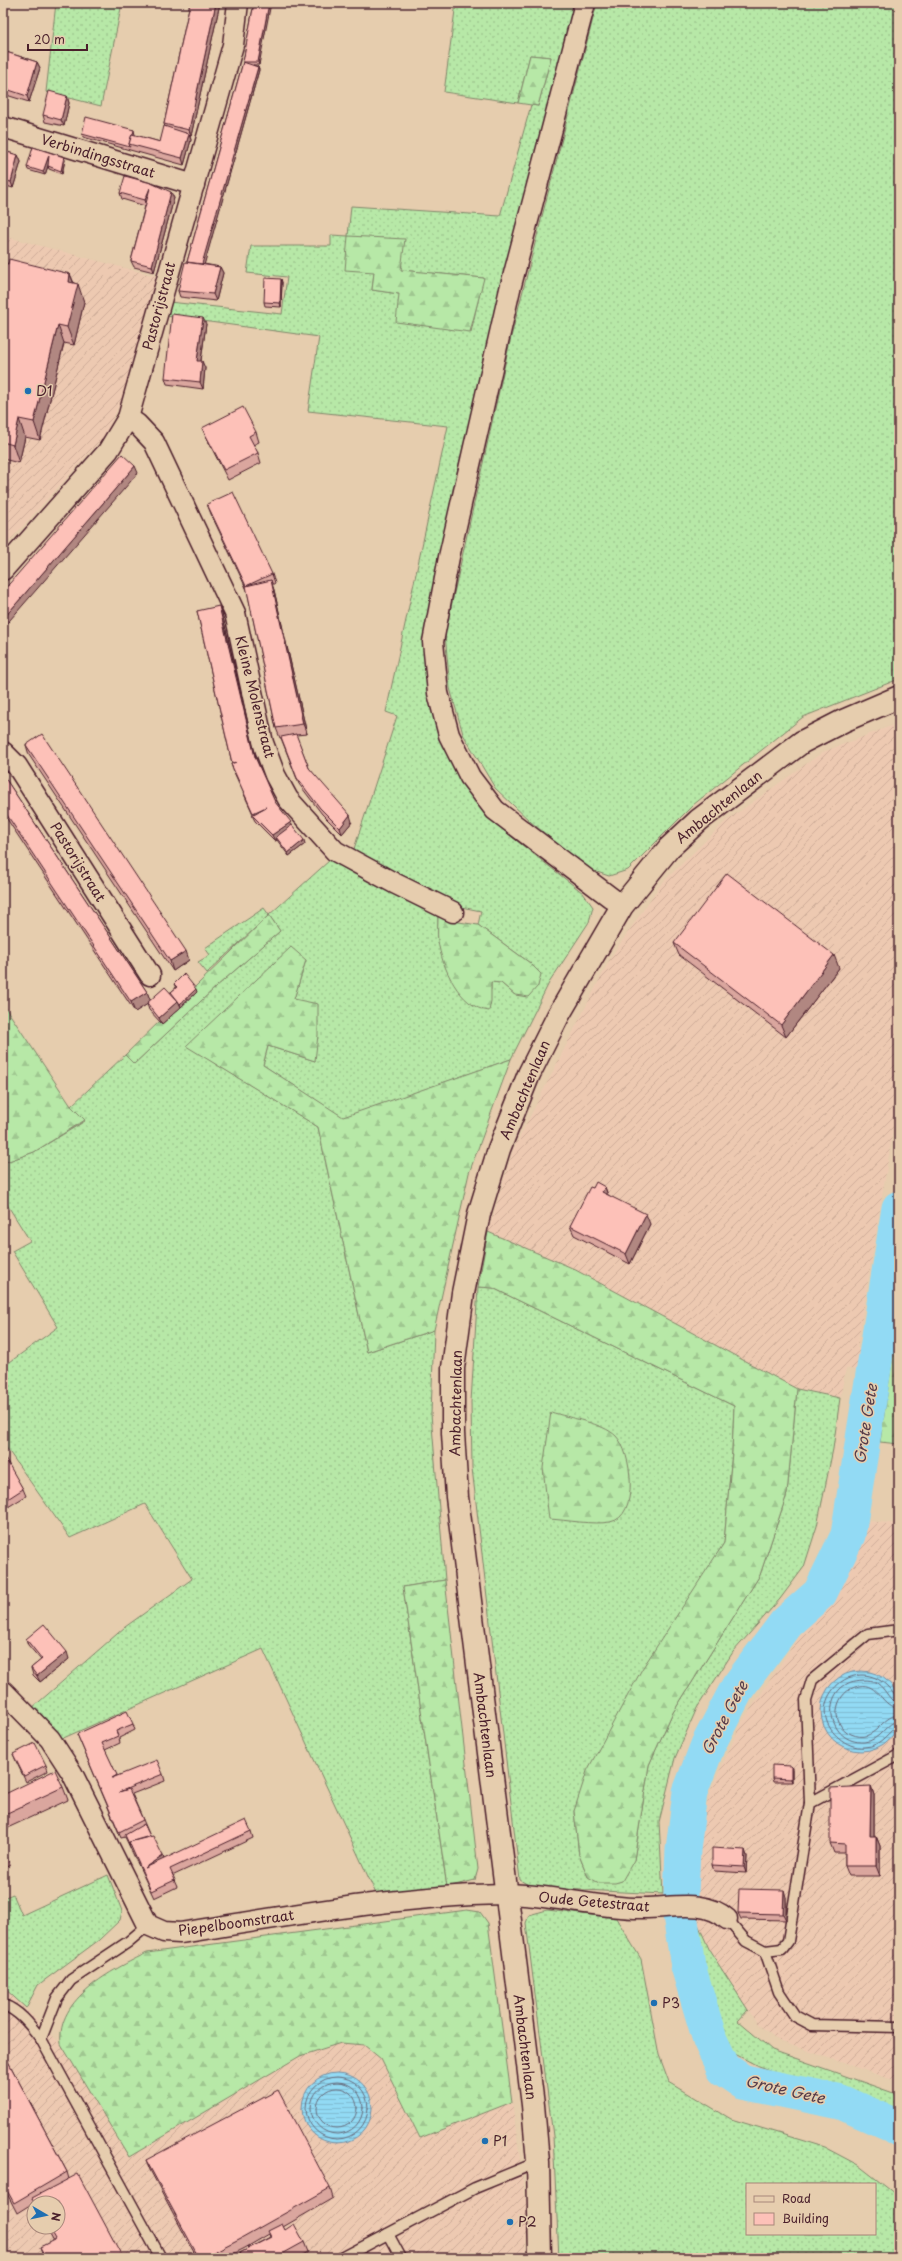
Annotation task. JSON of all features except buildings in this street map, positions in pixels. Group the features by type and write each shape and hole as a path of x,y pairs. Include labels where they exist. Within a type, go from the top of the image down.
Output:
{"street":[{"name":"Pastorijstraat","path":"3,570 108,451 128,418 233,45 238,3"},
{"path":"585,3 510,289 449,557 433,642 438,693 449,735 470,777 495,810 622,906"},
{"name":"Verbindingsstraat","path":"3,127 194,185"},
{"name":"Kleine Molenstraat","path":"128,418 137,424 154,442 235,613 263,743 275,775 288,799 335,851 452,912"},
{"name":"Ambachtenlaan","path":"540,2258 538,2162 457,1497 453,1433 453,1368 463,1293 479,1214 499,1149 529,1074 558,1016 622,906 669,848 699,820 747,782 802,742 843,721 899,697"},
{"name":"Pastorijstraat","path":"3,752 17,766 150,975"},
{"path":"3,1691 50,1739 72,1773 148,1925"},
{"name":"Oude Getestraat","path":"506,1894 640,1908 664,1906 693,1907 714,1910 727,1920"},
{"name":"Piepelboomstraat","path":"148,1925 164,1932 180,1933 363,1904 506,1894"}],"lane":[{"path":"727,1920 746,1940 765,1951 782,1949 788,1941 810,1803 806,1700 812,1680 868,1634 899,1630"},
{"path":"810,1803 899,1755"},
{"path":"41,2039 57,1998 71,1980 128,1942 148,1925"},
{"path":"765,1951 778,1992 795,2016 812,2025 899,2027"},
{"path":"3,2005 9,2007 26,2021 41,2039 161,2258"},
{"path":"342,2258 475,2188 538,2162"},
{"path":"388,2234 401,2258"}],"shaded area":[{"path":"3,236 159,277 124,395 104,437 3,548"},
{"path":"899,723 899,1094 857,1348 867,1349 864,1372 846,1368 840,1398 797,1389 570,1267 488,1232 513,1150 611,957 661,884 726,821 823,752"},
{"path":"868,1521 899,1524 899,2082 779,2041 757,2023 710,1951 694,1915 696,1851 710,1792 742,1722 796,1641 846,1578"},
{"path":"3,1987 61,2044 129,2157 300,2056 341,2043 364,2045 381,2059 420,2138 512,2102 528,2216 525,2258 3,2258"}],"green space":[{"path":"56,3 122,3 101,106 46,92"},
{"path":"456,3 574,3 454,484 425,638 426,677 434,716 479,804 493,822 583,893 593,907 589,922 549,983 511,1059 343,1118 263,1065 268,1046 315,1061 294,999 306,960 187,1046 318,1127 367,1352 434,1330 431,1414 445,1580 403,1587 447,1887 378,1898 263,1649 59,1740 32,1708 125,1627 192,1579 145,1504 70,1538 3,1443 3,1367 58,1327 12,1251 30,1241 3,1198 3,1163 34,1152 85,1121 71,1106 125,1055 134,1064 217,986 280,931 269,915 330,860 367,881 438,916 438,940 491,990 491,982 501,983 515,995 530,963 478,925 481,911 456,906 353,852 397,716 386,712 448,426 308,411 319,337 166,316 169,302 282,314 287,277 247,273 251,246 331,246 331,235 348,236 351,206 500,216 531,105 538,106 551,57 530,55 518,103 444,92","holes":["400,270 483,278 471,332 400,294 372,290 374,272"]},
{"path":"597,3 899,3 899,679 803,717 693,805 628,870 609,876 588,869 531,822 495,788 463,734 450,688 445,634 511,337"},
{"path":"530,55 551,57 538,106 518,103"},
{"path":"348,236 405,239 401,270 484,278 470,332 396,322 399,294 372,290 374,272 345,270"},
{"path":"264,908 269,915 207,973 198,962 210,955 205,948"},
{"path":"269,915 280,931 217,986 134,1064 125,1055"},
{"path":"438,916 459,922 478,925 530,963 541,974 538,986 528,997 515,995 501,983 491,982 491,1001 489,1011 478,1008 469,1002 454,984 443,962 438,941"},
{"path":"291,947 306,960 294,999 318,1004 318,1035 315,1061 268,1046 263,1065 343,1117 511,1059 469,1173 434,1330 367,1352 318,1127 186,1046"},
{"path":"3,1004 71,1106 85,1120 34,1152 3,1163"},
{"path":"488,1232 570,1267 797,1389 787,1494 760,1575 672,1714 649,1765 634,1860 622,1881 615,1883 599,1883 588,1877 579,1855 574,1811 587,1771 642,1669 724,1543 732,1452 734,1406 493,1288 478,1287"},
{"path":"478,1287 493,1288 734,1406 732,1452 724,1543 574,1811 579,1855 588,1877 634,1860 649,1765 672,1714 760,1575 787,1494 797,1389 840,1398 833,1449 817,1526 804,1567 780,1599 733,1652 697,1708 675,1758 659,1822 663,1894 542,1888 530,1886 520,1880 472,1468 471,1402"},
{"path":"899,1314 899,1444 880,1442"},
{"path":"551,1412 585,1421 610,1431 622,1444 629,1469 630,1483 626,1509 620,1518 603,1523 549,1519 543,1468"},
{"path":"445,1580 478,1869 475,1880 447,1887 403,1587"},
{"path":"108,1875 122,1911 120,1920 99,1940 38,1985 26,2008 3,1987 3,1898 13,1894 22,1915"},
{"path":"467,1910 480,1912 488,1923 512,2102 420,2138 381,2059 364,2045 341,2043 300,2056 129,2157 61,2044 62,2028 67,2013 77,1999 103,1977 147,1953"},
{"path":"547,1910 616,1918 641,1959 659,2055 669,2082 731,2119 824,2147 858,2165 899,2197 899,2258 559,2258 553,2136 526,1923 529,1915"},
{"path":"694,1915 710,1951 748,2010 738,2021 772,2050 899,2095 899,2109 837,2086 794,2079 758,2066 735,2054 705,1993"}],"water":[{"path":"861,1671 876,1674 889,1683 898,1696 901,1711 898,1726 889,1739 876,1748 861,1751 846,1748 833,1739 824,1726 821,1711 824,1696 833,1683 846,1674"},
{"path":"899,1804 899,1910 897,1897"},
{"path":"337,2073 350,2076 362,2083 369,2095 372,2108 369,2121 362,2133 350,2140 337,2143 324,2140 312,2133 305,2121 302,2108 305,2095 312,2083 324,2076"}],"waterway":[{"name":"Grote Gete","path":"899,1208 848,1535 820,1593 786,1623 738,1687 708,1745 690,1792 683,1850 680,1915 688,1966 710,2040 724,2069 743,2082 841,2102 899,2129"}],"place":[{"name":"D1","path":"28,391"},
{"name":"P3","path":"654,2003"},
{"name":"P1","path":"485,2141"},
{"name":"P2","path":"510,2222"}]}
